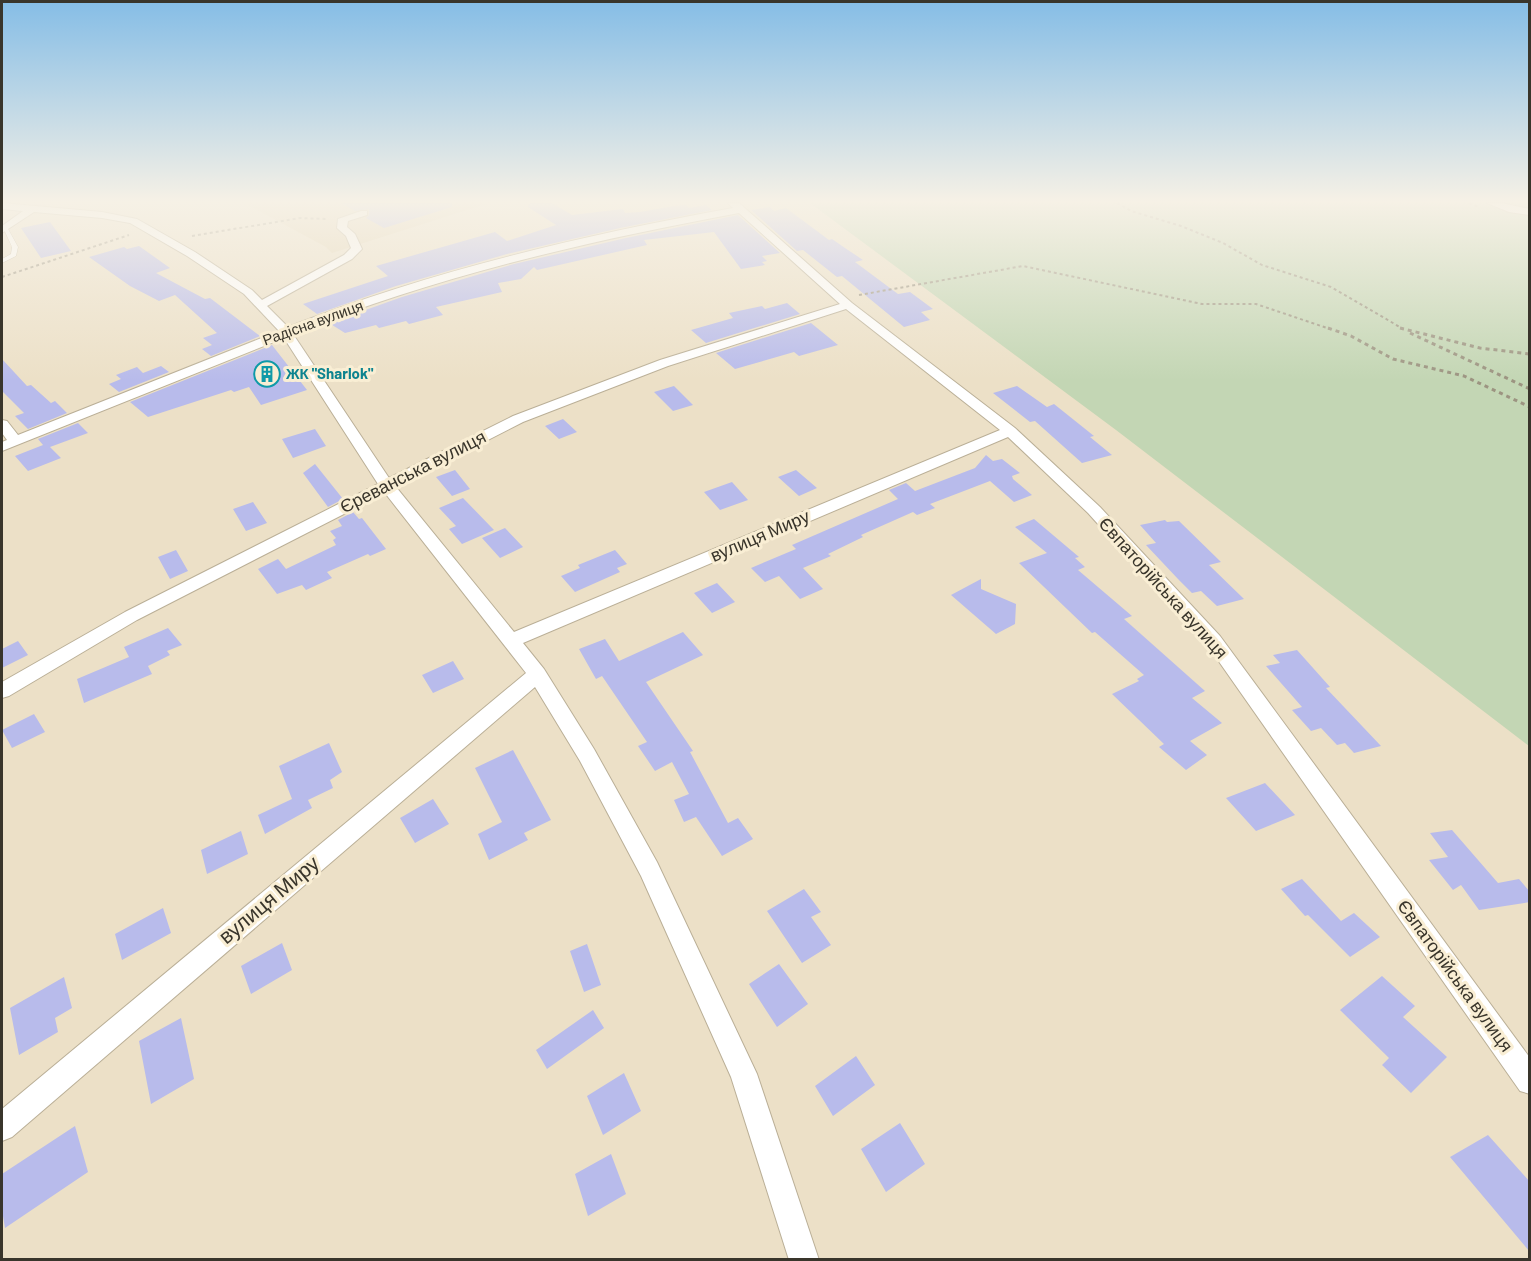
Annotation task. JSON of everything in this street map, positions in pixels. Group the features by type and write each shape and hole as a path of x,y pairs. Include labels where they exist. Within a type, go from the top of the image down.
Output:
{"street":[{"path":"203,262 248,292 286,332 386,485 537,674 587,755 649,869 744,1074 804,1260"},
{"path":"260,305 320,274 338,262"},
{"name":"Радісна вулиця","path":"8,444 325,317 434,282 507,262"},
{"name":"Євпаторійська вулиця","path":"800,262 844,301 1010,431 1094,510 1214,641 1530,1081"},
{"name":"Єреванська вулиця","path":"2,692 131,616 518,419 664,363 844,301"},
{"path":"2,424 8,444"},
{"name":"вулиця Миру","path":"511,641 1010,431"},
{"name":"вулиця Миру","path":"2,1127 537,674"}],"path":[{"path":"2,277 48,262"},
{"path":"1256,262 1331,287 1401,329 1530,389"},
{"path":"844,301 1023,266 1202,304 1256,303 1351,336 1393,359 1464,376 1530,406"},
{"path":"1401,329 1480,348 1530,354"}],"green space":[{"path":"889,262 1529,262 1529,746 1116,430"}],"building":[{"path":"96,262 161,262 170,268 156,273 205,299 210,298 260,336 211,356 202,349 212,345 203,338 217,333 175,295 159,301 130,286"},
{"path":"391,262 480,262 396,286 317,314 303,304 388,276 376,266"},
{"path":"523,262 573,262 537,270 534,267 521,279 498,283 502,292 436,307 443,315 409,324 406,321 379,328 376,325 345,333 329,323 402,297"},
{"path":"736,262 763,262 765,265 741,269"},
{"path":"818,262 856,262 898,294 910,292 933,309 921,312 930,320 904,327 842,276 837,277"},
{"path":"787,303 800,314 706,343 691,330 733,318 729,313 762,306 765,309"},
{"path":"811,323 838,345 799,356 794,352 735,369 716,353"},
{"path":"272,345 307,390 261,405 249,387 234,392 231,390 148,417 130,402"},
{"path":"2,359 27,386 31,385 51,403 55,401 67,413 28,429 15,416 24,413 2,391"},
{"path":"161,366 169,372 119,392 109,384 121,379 116,375 137,367 143,373"},
{"path":"674,386 693,405 673,411 654,392"},
{"path":"1017,386 1047,407 1054,404 1094,436 1090,437 1112,455 1082,463 1035,421 1030,422 993,393"},
{"path":"563,419 577,432 559,439 545,426"},
{"path":"78,423 88,433 50,447 61,458 28,471 15,456 43,445 38,439"},
{"path":"315,429 326,446 293,458 282,439"},
{"path":"986,455 993,461 1002,459 1020,473 1012,476 1013,479 1032,495 1014,502 990,481 930,504 935,508 917,515 913,512 861,535 863,537 828,554 831,556 803,568 823,589 800,599 779,576 765,582 751,568 796,549 792,545 898,499 889,490 906,483 915,491 975,468"},
{"path":"315,464 343,499 328,507 303,473"},
{"path":"455,470 470,489 452,496 436,477"},
{"path":"796,470 817,488 799,496 778,477"},
{"path":"732,482 748,500 720,510 704,492"},
{"path":"463,498 494,530 462,544 449,529 456,526 439,508"},
{"path":"253,502 267,523 246,531 233,509"},
{"path":"353,512 359,519 362,518 386,549 370,556 368,554 327,572 332,578 306,590 302,585 277,594 258,569 278,559 286,569 336,545 333,540 336,538 330,531 342,526 338,520"},
{"path":"1034,519 1079,557 1075,558 1085,567 1078,570 1132,616 1124,619 1205,691 1192,698 1222,723 1190,741 1207,755 1186,770 1159,747 1164,744 1112,694 1139,681 1137,679 1144,675 1095,632 1092,633 1019,563 1047,553 1015,527"},
{"path":"1165,520 1167,522 1179,521 1221,562 1209,565 1244,599 1217,606 1201,591 1192,593 1146,545 1156,543 1140,525"},
{"path":"505,528 523,547 500,558 482,538"},
{"path":"176,550 188,571 170,579 158,557"},
{"path":"615,550 627,564 617,568 620,572 575,592 561,576 580,568 578,565"},
{"path":"981,579 981,589 1016,604 1015,624 996,634 951,595"},
{"path":"717,583 735,602 712,613 694,593"},
{"path":"168,628 182,645 167,651 170,655 148,666 152,674 84,703 77,679 129,657 124,647"},
{"path":"683,632 703,655 646,682 693,751 690,752 728,823 738,818 753,839 722,856 696,817 684,822 674,800 689,794 672,762 655,771 638,746 647,742 602,676 596,679 579,649 605,639 619,661"},
{"path":"18,641 28,655 2,668 2,649"},
{"path":"1297,650 1330,687 1326,688 1381,746 1354,753 1345,743 1337,745 1321,728 1311,731 1292,710 1302,707 1266,666 1280,663 1273,655"},
{"path":"453,661 464,679 433,693 422,675"},
{"path":"34,714 45,732 12,748 2,730"},
{"path":"329,743 342,772 330,780 333,788 308,800 312,808 265,834 258,815 292,799 279,766"},
{"path":"513,750 551,820 524,833 528,840 489,860 478,834 502,822 475,768"},
{"path":"1265,783 1295,815 1256,831 1226,798"},
{"path":"433,799 449,824 415,843 400,818"},
{"path":"1452,830 1498,883 1519,879 1530,892 1530,902 1479,910 1461,885 1453,890 1429,860 1448,857 1430,833"},
{"path":"241,831 248,854 207,874 201,850"},
{"path":"1302,879 1341,921 1354,913 1380,937 1350,957 1308,915 1305,916 1281,889"},
{"path":"804,889 821,912 811,917 831,945 802,963 767,911"},
{"path":"163,908 171,933 122,960 115,934"},
{"path":"282,943 292,970 251,994 241,966"},
{"path":"587,944 601,985 584,992 570,951"},
{"path":"779,964 808,1004 777,1027 749,984"},
{"path":"1382,976 1415,1006 1403,1017 1447,1057 1411,1093 1382,1065 1389,1058 1340,1010"},
{"path":"64,977 72,1008 55,1018 58,1032 19,1055 10,1008"},
{"path":"593,1010 604,1028 547,1069 536,1050"},
{"path":"181,1018 194,1079 151,1104 139,1041"},
{"path":"856,1056 875,1085 833,1116 815,1086"},
{"path":"624,1073 641,1111 603,1135 587,1096"},
{"path":"900,1123 925,1164 886,1192 861,1149"},
{"path":"75,1126 88,1172 5,1228 2,1210 2,1174"},
{"path":"1488,1135 1530,1182 1530,1252 1450,1157"},
{"path":"611,1154 626,1194 588,1216 575,1174"}],"place":[{"name":"ЖК \"Sharlok\"","path":"267,374"}]}
